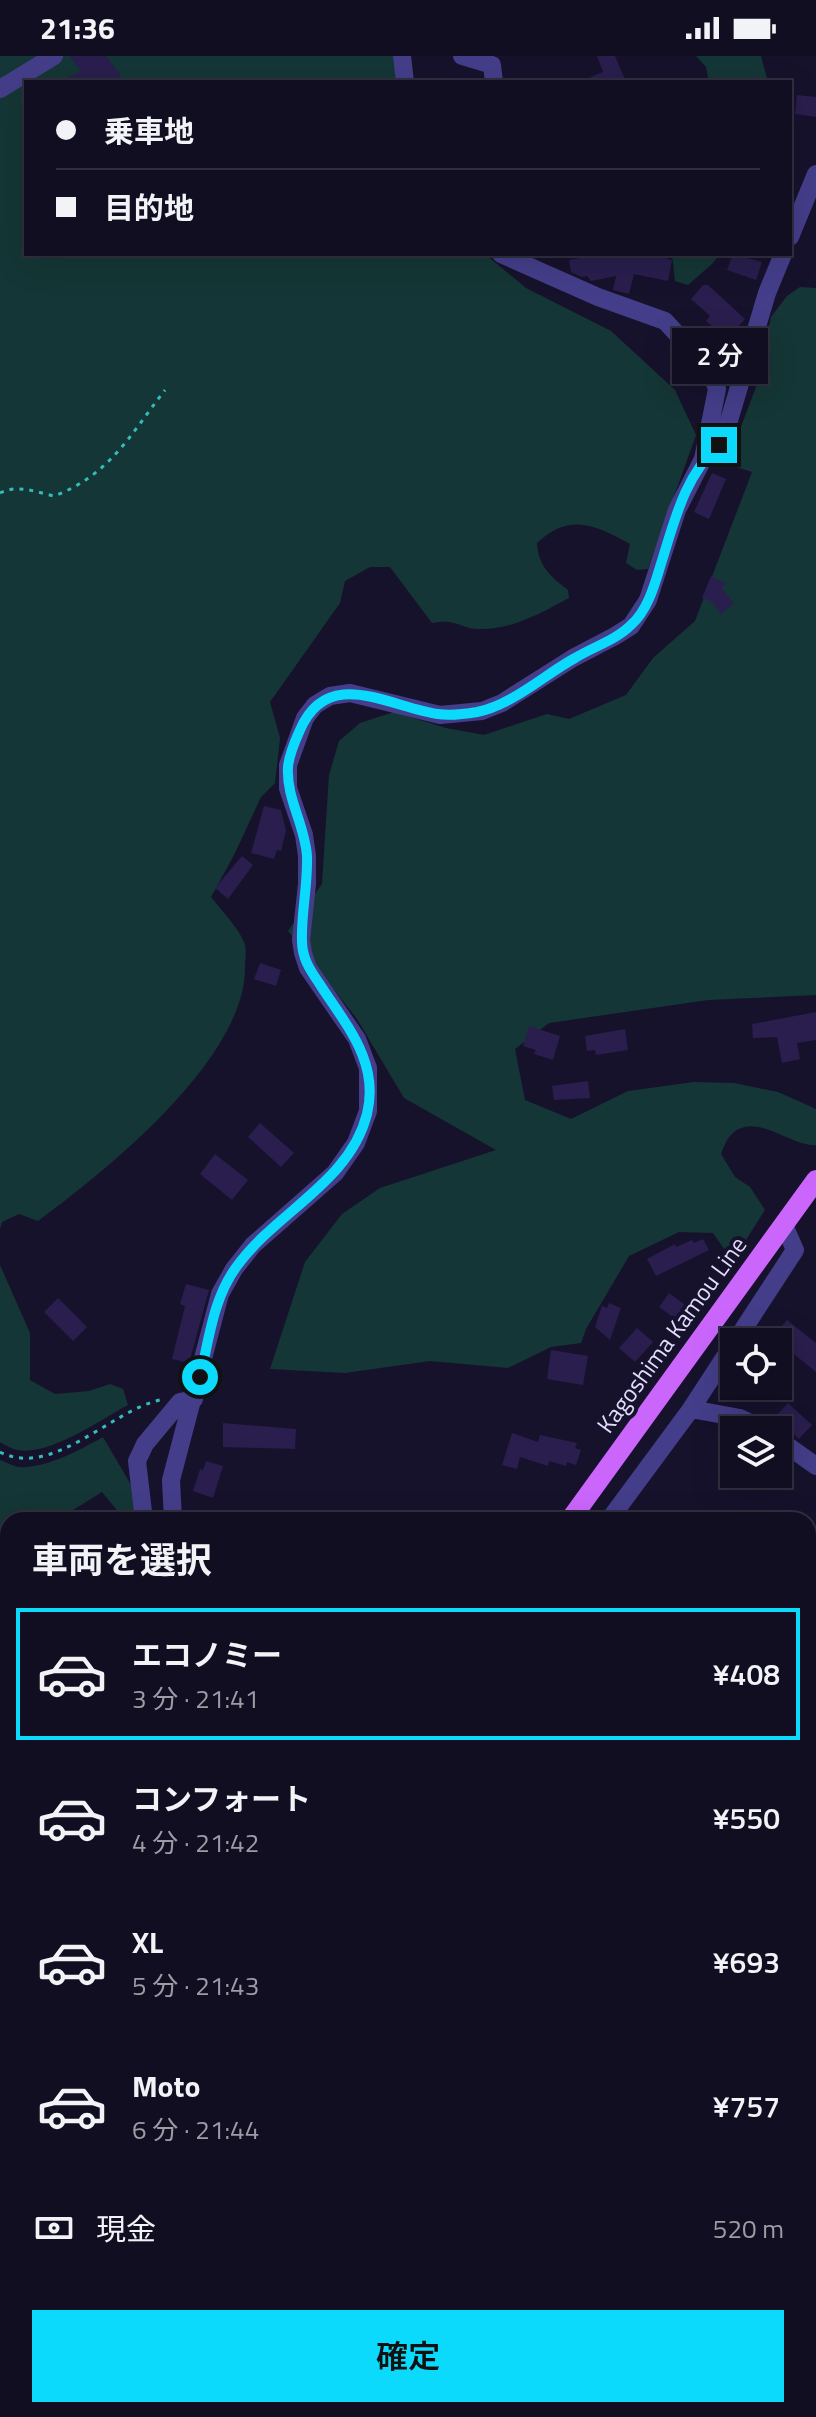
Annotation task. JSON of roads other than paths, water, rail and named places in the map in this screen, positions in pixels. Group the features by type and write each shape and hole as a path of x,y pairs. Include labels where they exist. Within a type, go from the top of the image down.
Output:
{"main road":[{"name":"Kagoshima Kamou Line","path":"576,1512 816,1180"}],"street":[{"path":"0,89 54,56"},
{"path":"403,56 405,80"},
{"path":"462,56 492,65 494,80"},
{"path":"792,232 816,174"},
{"path":"173,1512 171,1480 187,1400 220,1294 234,1269 268,1230 335,1173 356,1143 368,1111 368,1068 357,1039 308,968 303,953 301,940 307,856 304,835 288,788 288,765 305,718 315,705 330,696 350,693 440,715 482,711 502,703 631,626 648,600 677,510 703,459 717,389 710,370 665,321 598,297 506,256"},
{"path":"703,459 719,445 725,434 767,293 782,256"},
{"path":"744,1328 795,1250 784,1225"},
{"path":"615,1512 720,1364"},
{"path":"143,1512 137,1461 145,1444 187,1400"},
{"path":"691,1409 729,1416"},
{"path":"792,1449 816,1466"}]}
